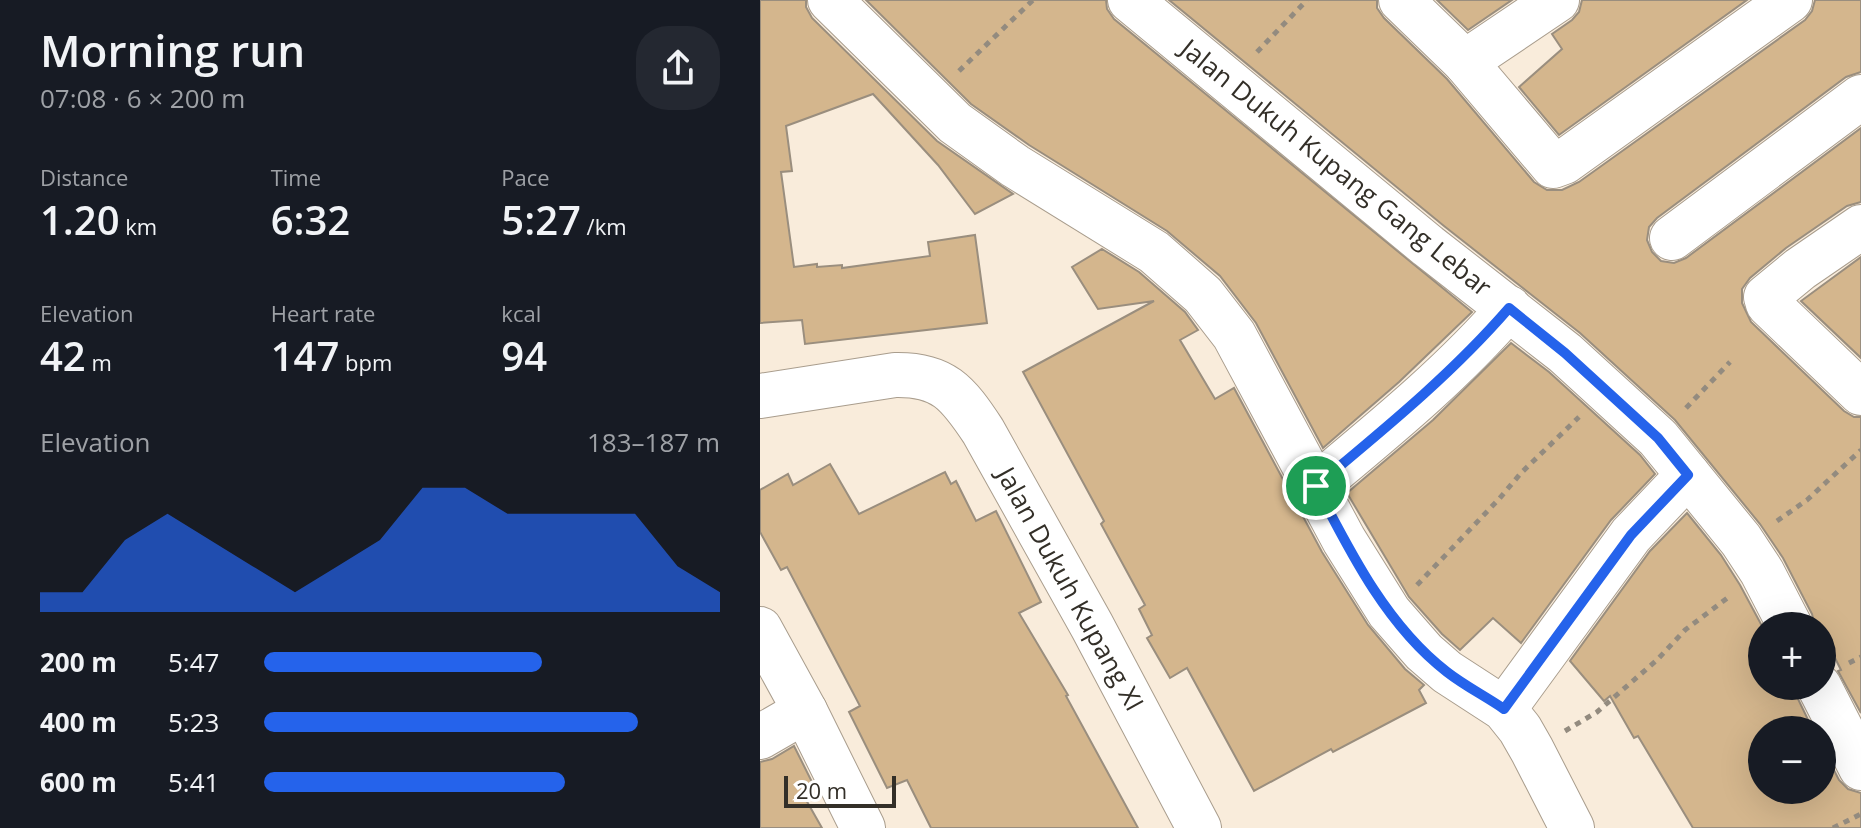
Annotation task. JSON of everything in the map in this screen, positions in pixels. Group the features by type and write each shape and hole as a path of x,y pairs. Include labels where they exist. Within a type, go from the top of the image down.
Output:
{"street":[{"path":"830,0 955,123 1015,166 1154,252 1203,295 1234,335 1344,540 1389,612 1424,652 1447,672 1496,704 1532,750 1572,828"},
{"name":"Jalan Dukuh Kupang Gang Lebar","path":"1130,0 1428,246 1509,308 1658,438 1752,556 1782,612"},
{"path":"1401,0 1465,62 1553,166 1558,166 1790,0"},
{"path":"1465,62 1557,0"},
{"path":"1672,238 1861,97"},
{"path":"1858,386 1768,304 1766,297 1861,227"},
{"path":"1316,486 1416,402 1478,344 1509,308"},
{"name":"Jalan Dukuh Kupang XI","path":"760,396 895,375 930,378 953,391 983,431 1092,626 1199,828"},
{"path":"1496,704 1631,535 1688,475"},
{"path":"760,629 863,828"},
{"path":"1826,700 1861,768"},
{"path":"760,737 805,711"}],"path":[{"path":"929,99 1033,0"},
{"path":"1228,81 1307,0"},
{"path":"1658,438 1730,362"},
{"path":"1389,612 1459,542 1521,473 1605,391"},
{"path":"1532,750 1597,712 1657,660 1752,556 1762,531 1807,500 1861,450"},
{"path":"1833,828 1861,814"}],"building":[{"path":"760,0 806,0 812,18 937,141 1013,194 975,214 938,165 873,94 786,126 792,171 781,172 794,267 817,264 817,267 842,265 842,268 930,256 928,242 975,235 987,323 805,344 802,320 760,323"},
{"path":"866,0 1106,0 1107,9 1114,19 1472,312 1399,382 1323,448 1256,323 1220,276 1167,231 1029,145 971,104"},
{"path":"1169,0 1377,0 1377,8 1384,18 1447,79 1534,182 1547,190 1562,190 1579,182 1805,20 1815,0 1861,0 1861,72 1846,77 1657,218 1649,227 1647,240 1652,252 1661,261 1674,263 1686,258 1861,128 1861,202 1847,206 1786,248 1750,278 1742,289 1742,303 1751,322 1844,411 1861,417 1861,713 1838,671 1841,670 1836,660 1836,612 1811,612 1783,558 1760,524 1675,420 1580,333 1444,226"},
{"path":"1437,0 1512,0 1468,30"},
{"path":"1582,0 1747,0 1559,135 1519,87 1562,49 1552,34 1572,20 1579,12"},
{"path":"1102,249 1139,272 1185,312 1198,330 1180,340 1215,399 1234,388 1322,552 1368,625 1405,669 1424,685 1419,690 1426,703 1254,791 1187,668 1170,678 1147,638 1152,635 1139,609 1145,605 1101,524 1104,521 1023,372 1154,301 1098,309 1072,267"},
{"path":"1861,257 1861,358 1801,301"},
{"path":"1511,343 1549,372 1640,455 1655,474 1611,520 1521,643 1493,618 1460,650 1409,597 1347,493 1433,420"},
{"path":"830,464 859,514 945,472 951,484 956,481 976,521 996,511 1041,602 1019,613 1068,695 1138,828 931,828 907,780 887,788 849,712 860,706 787,567 781,570 760,532 760,490 788,474 793,485"},
{"path":"1687,513 1721,555 1754,612 1748,612 1748,700 1798,700 1806,716 1748,716 1748,804 1836,804 1836,774 1848,789 1861,793 1861,828 1693,828 1638,736 1634,738 1610,696 1604,701 1570,661 1650,551"},
{"path":"794,746 813,784 801,791 822,828 760,828 760,762"}],"route":[{"path":"1509,308 1565,353 1658,438 1688,475 1631,535 1504,709 1447,672 1424,652 1389,612 1344,540 1316,486 1416,402 1478,344 1509,308"}]}
